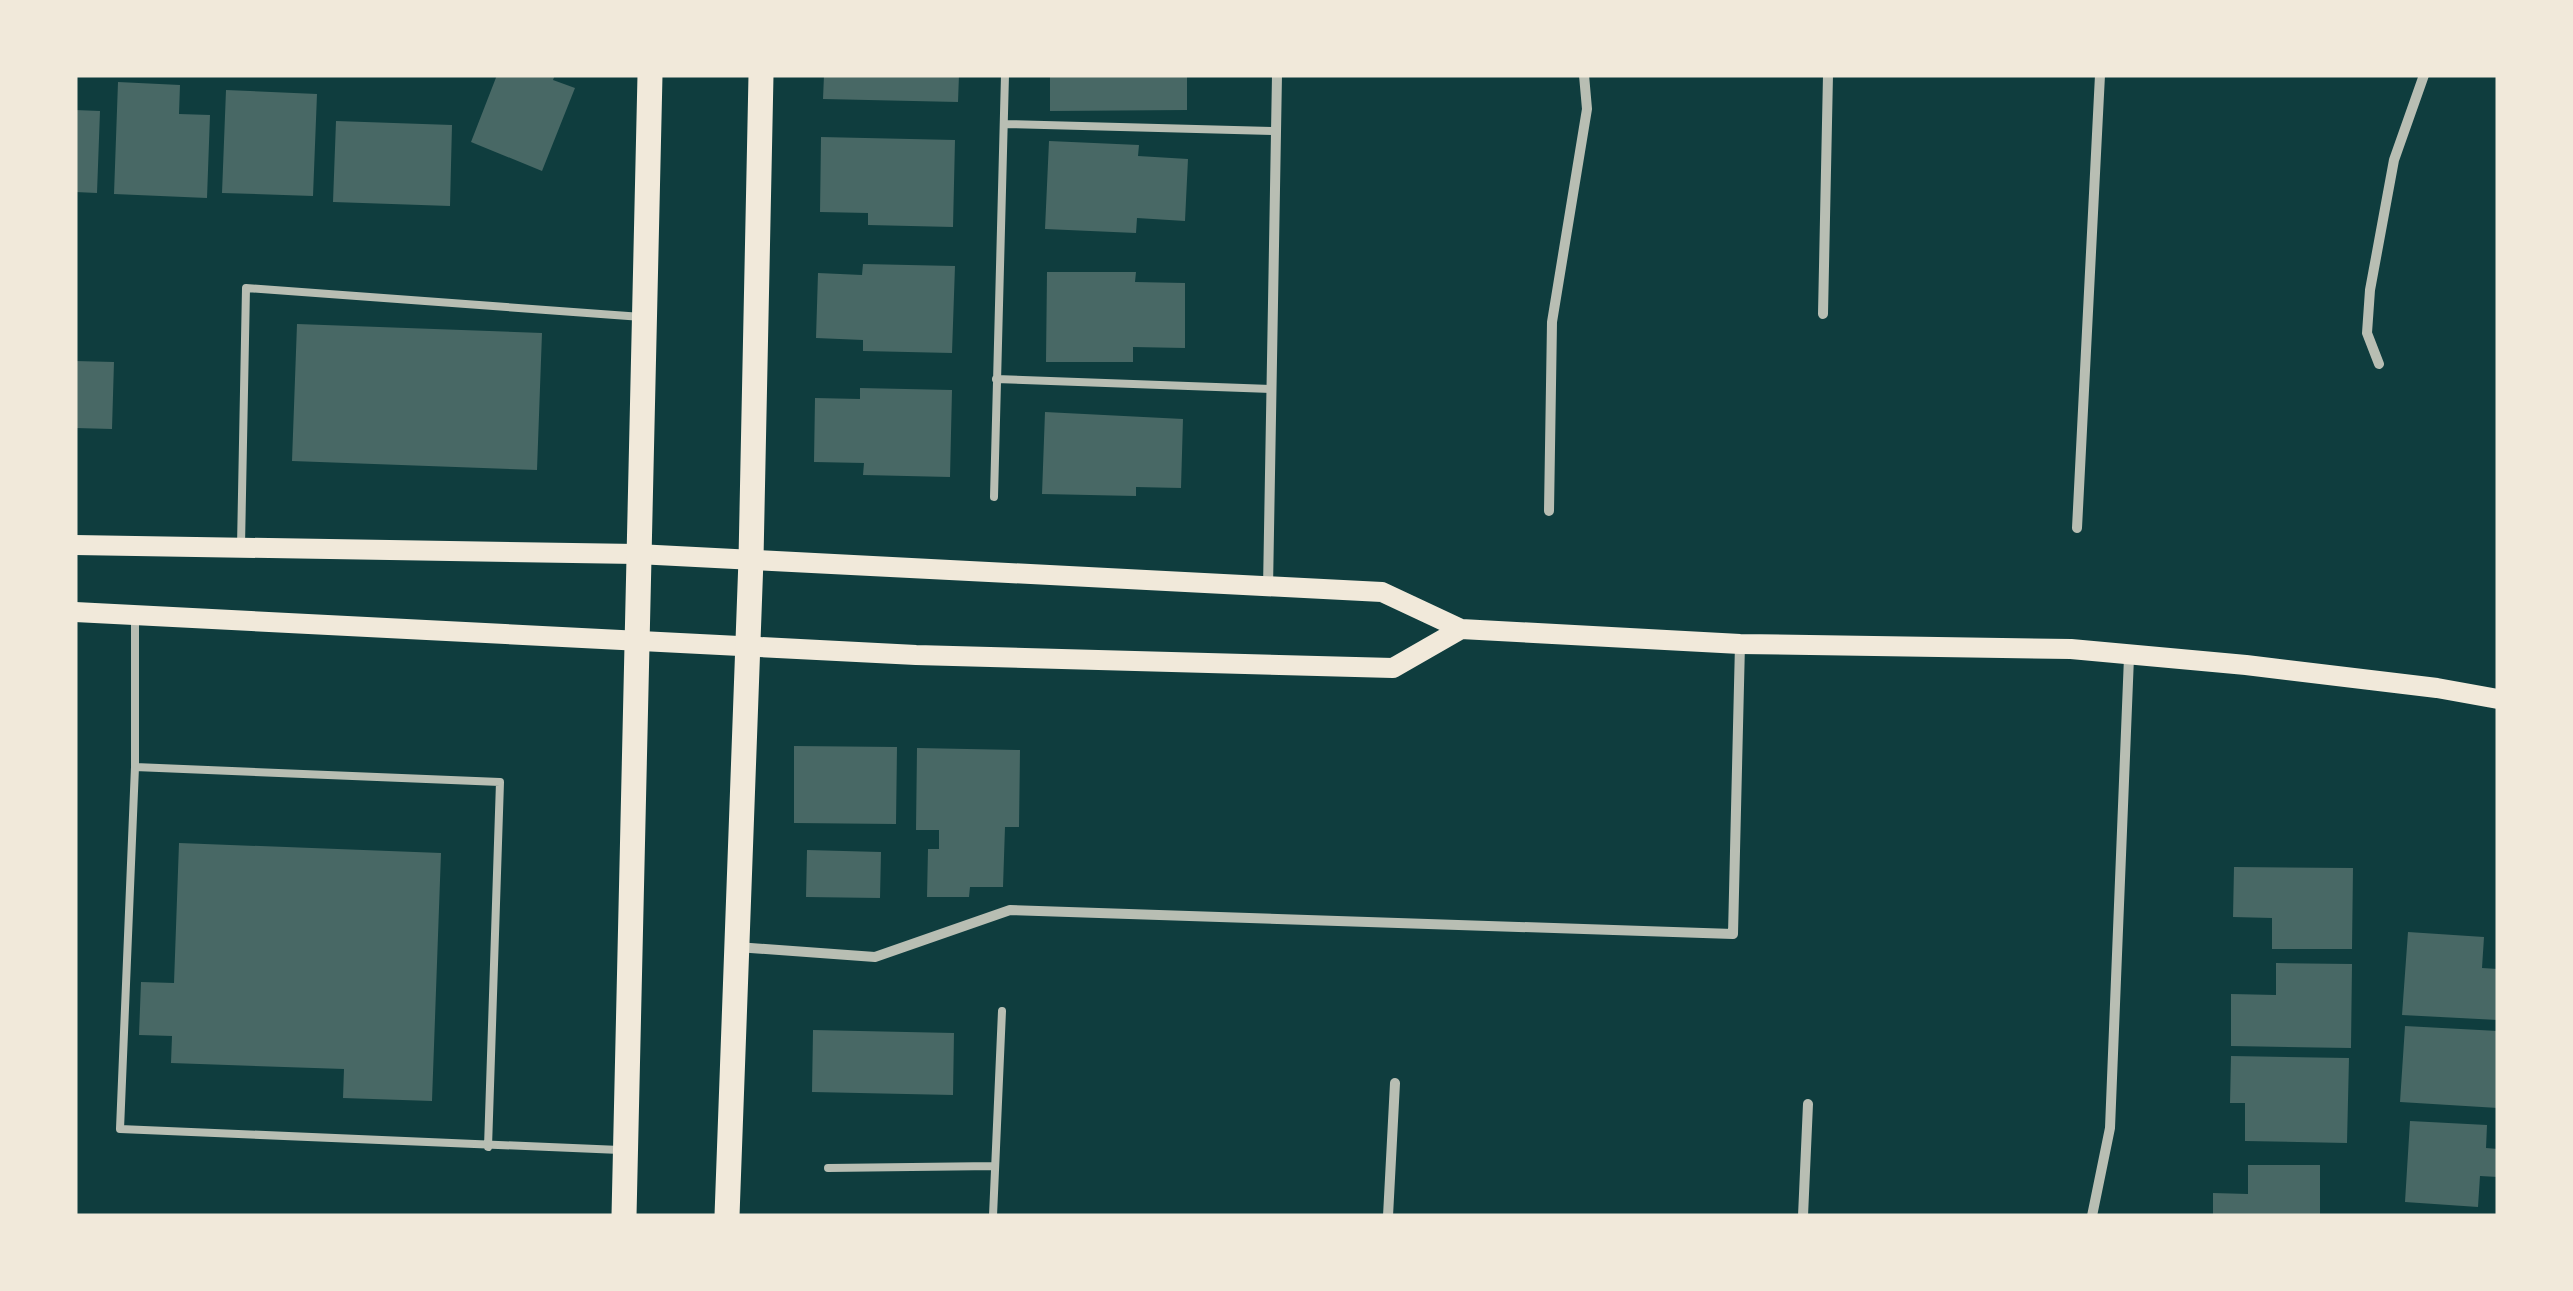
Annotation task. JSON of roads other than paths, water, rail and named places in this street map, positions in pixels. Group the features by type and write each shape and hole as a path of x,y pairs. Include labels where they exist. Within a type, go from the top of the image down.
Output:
{"main road":[{"path":"624,1216 650,75"},
{"path":"727,1216 751,559 761,75"},
{"path":"75,544 637,554 1382,592 1461,628 1740,644 2071,650 2246,665 2498,698"},
{"path":"75,612 746,647 1392,668 1461,628"}],"street":[{"path":"1268,588 1277,75"},
{"path":"1549,511 1552,322 1587,109 1584,75"},
{"path":"1823,314 1828,75"},
{"path":"2077,528 2100,75"},
{"path":"2379,364 2366,333 2370,290 2394,160 2424,75"},
{"path":"736,947 874,956 1010,910 1734,934 1740,644"},
{"path":"2092,1216 2110,1128 2130,657"},
{"path":"1388,1216 1395,1082"},
{"path":"1804,1216 1808,1104"}],"lane":[{"path":"994,496 1006,75"},
{"path":"1004,124 1275,131"},
{"path":"240,547 246,288 646,317"},
{"path":"996,379 1271,389"},
{"path":"135,614 135,767 120,1129 624,1150"},
{"path":"135,767 500,782 488,1147"},
{"path":"992,1216 1002,1011"},
{"path":"828,1168 995,1166"}]}
